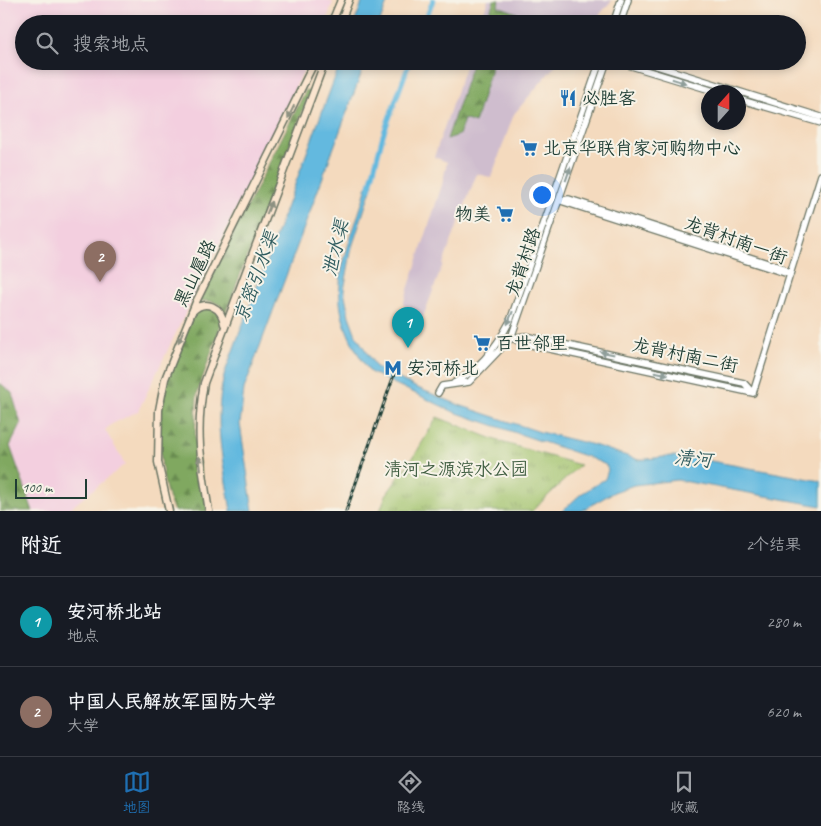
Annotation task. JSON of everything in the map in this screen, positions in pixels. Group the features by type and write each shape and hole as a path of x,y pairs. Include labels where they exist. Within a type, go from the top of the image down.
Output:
{"main road":[{"path":"335,15 341,0"},
{"path":"343,15 349,0"},
{"name":"黑山扈路","path":"169,511 158,462 159,410 165,379 191,313 311,70"},
{"path":"209,511 198,444 199,410 207,370 322,70"},
{"path":"191,313 198,307 211,305 220,313 224,327"}],"street":[{"path":"616,15 621,0"},
{"path":"623,15 628,0"},
{"name":"龙背村路","path":"450,385 467,376 473,370 499,342 510,321 597,70"},
{"name":"龙背村路","path":"438,393 442,386 469,382 512,338 604,70"},
{"path":"645,70 701,87"},
{"path":"670,70 821,117"},
{"path":"746,101 821,123"},
{"path":"790,275 821,175"},
{"name":"龙背村南一街","path":"560,200 569,199 771,264 790,275"},
{"name":"龙背村南二街","path":"512,338 524,336 744,383 753,393 790,275"}],"shaded area":[{"path":"0,0 326,0 333,2 328,15 15,15 15,70 304,70 138,411 112,424 105,430 125,464 67,511 33,511 10,446 12,393 0,383"},
{"path":"488,0 612,0 600,15 483,15"},
{"path":"464,70 551,70 514,114 491,178 477,173 419,328 401,322 406,306 403,305 442,185 447,162 434,157"}],"green space":[{"path":"494,0 499,0 498,6 517,13 516,15 489,15"},
{"path":"470,70 490,70 475,123 464,119 459,135 447,139"},
{"path":"306,90 310,92 226,312 214,302 199,302"},
{"path":"208,307 218,313 221,324 197,394 195,438 207,511 174,511 164,482 160,448 163,397 171,366 193,315 198,309"},
{"path":"0,383 12,393 21,424 10,446 33,511 0,511"},
{"name":"清河之源滨水公园","path":"437,417 501,442 580,465 532,511 380,511 386,495 416,453"}],"water":[{"path":"363,0 388,0 382,15 357,15"},
{"path":"338,70 363,70 244,389 240,424 253,511 231,511 222,458 219,425 221,390 225,372"},
{"name":"清河","path":"373,183 352,247 344,290 349,316 356,335 376,367 413,386 459,405 540,432 594,445 639,460 671,456 689,457 821,481 821,506 677,480 634,485 614,492 581,511 562,511 581,494 605,479 608,470 606,465 588,457 454,412 370,372 354,345 344,322 340,300 340,279 344,259 367,186"}],"waterway":[{"name":"泄水渠","path":"427,15 433,0"},
{"name":"泄水渠","path":"369,189 383,135 407,70"}],"railway":[{"path":"346,511 395,372"}],"place":[{"name":"必胜客","path":"568,98"},
{"name":"北京华联肖家河购物中心","path":"529,148"},
{"name":"物美","path":"505,214"},
{"name":"中国人民解放军国防大学","path":"100,282"},
{"name":"百世邻里","path":"482,343"},
{"name":"安河桥北站","path":"408,348"},
{"name":"安河桥北","path":"393,368"}],"water label":[{"name":"京密引水渠","path":"256,277"}]}
